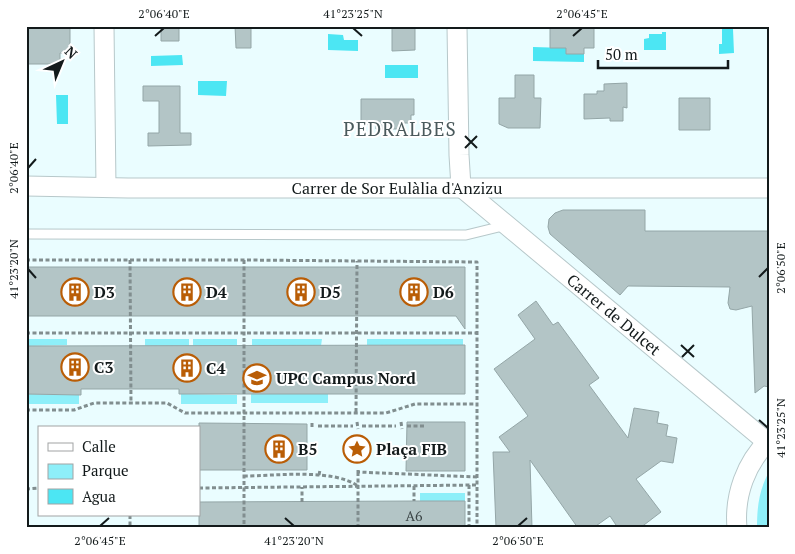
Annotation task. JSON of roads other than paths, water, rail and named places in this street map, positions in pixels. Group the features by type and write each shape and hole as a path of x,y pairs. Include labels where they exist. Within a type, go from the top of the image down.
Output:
{"street":[{"path":"104,26 106,188"},
{"path":"458,26 461,187"},
{"name":"Carrer de Sor Eulàlia d'Anzizu","path":"26,186 106,188 769,188"},
{"name":"Carrer de Dulcet","path":"461,187 768,441"},
{"path":"737,528 738,500 742,482 750,464 768,441"}],"lane":[{"path":"26,234 466,235 507,226"}],"water":[{"path":"722,29 733,29 734,53 719,54 719,44 722,44"},
{"path":"662,32 666,32 666,50 644,50 644,39 649,38 649,34 662,34"},
{"path":"328,34 343,35 344,40 358,40 358,51 328,50"},
{"path":"533,47 566,48 566,54 584,54 584,62 533,61"},
{"path":"182,55 183,65 151,66 151,56"},
{"path":"385,65 418,65 418,78 385,78"},
{"path":"198,81 227,81 226,96 198,95"},
{"path":"56,95 68,95 68,124 57,124"}],"place":[{"name":"D3","path":"75,292"},
{"name":"D4","path":"187,292"},
{"name":"D5","path":"301,292"},
{"name":"D6","path":"414,292"},
{"name":"C3","path":"75,367"},
{"name":"C4","path":"187,368"},
{"name":"UPC Campus Nord","path":"257,378"},
{"name":"B5","path":"279,449"},
{"name":"Plaça FIB","path":"357,449"}],"district":[{"name":"PEDRALBES","path":"400,128"}]}
